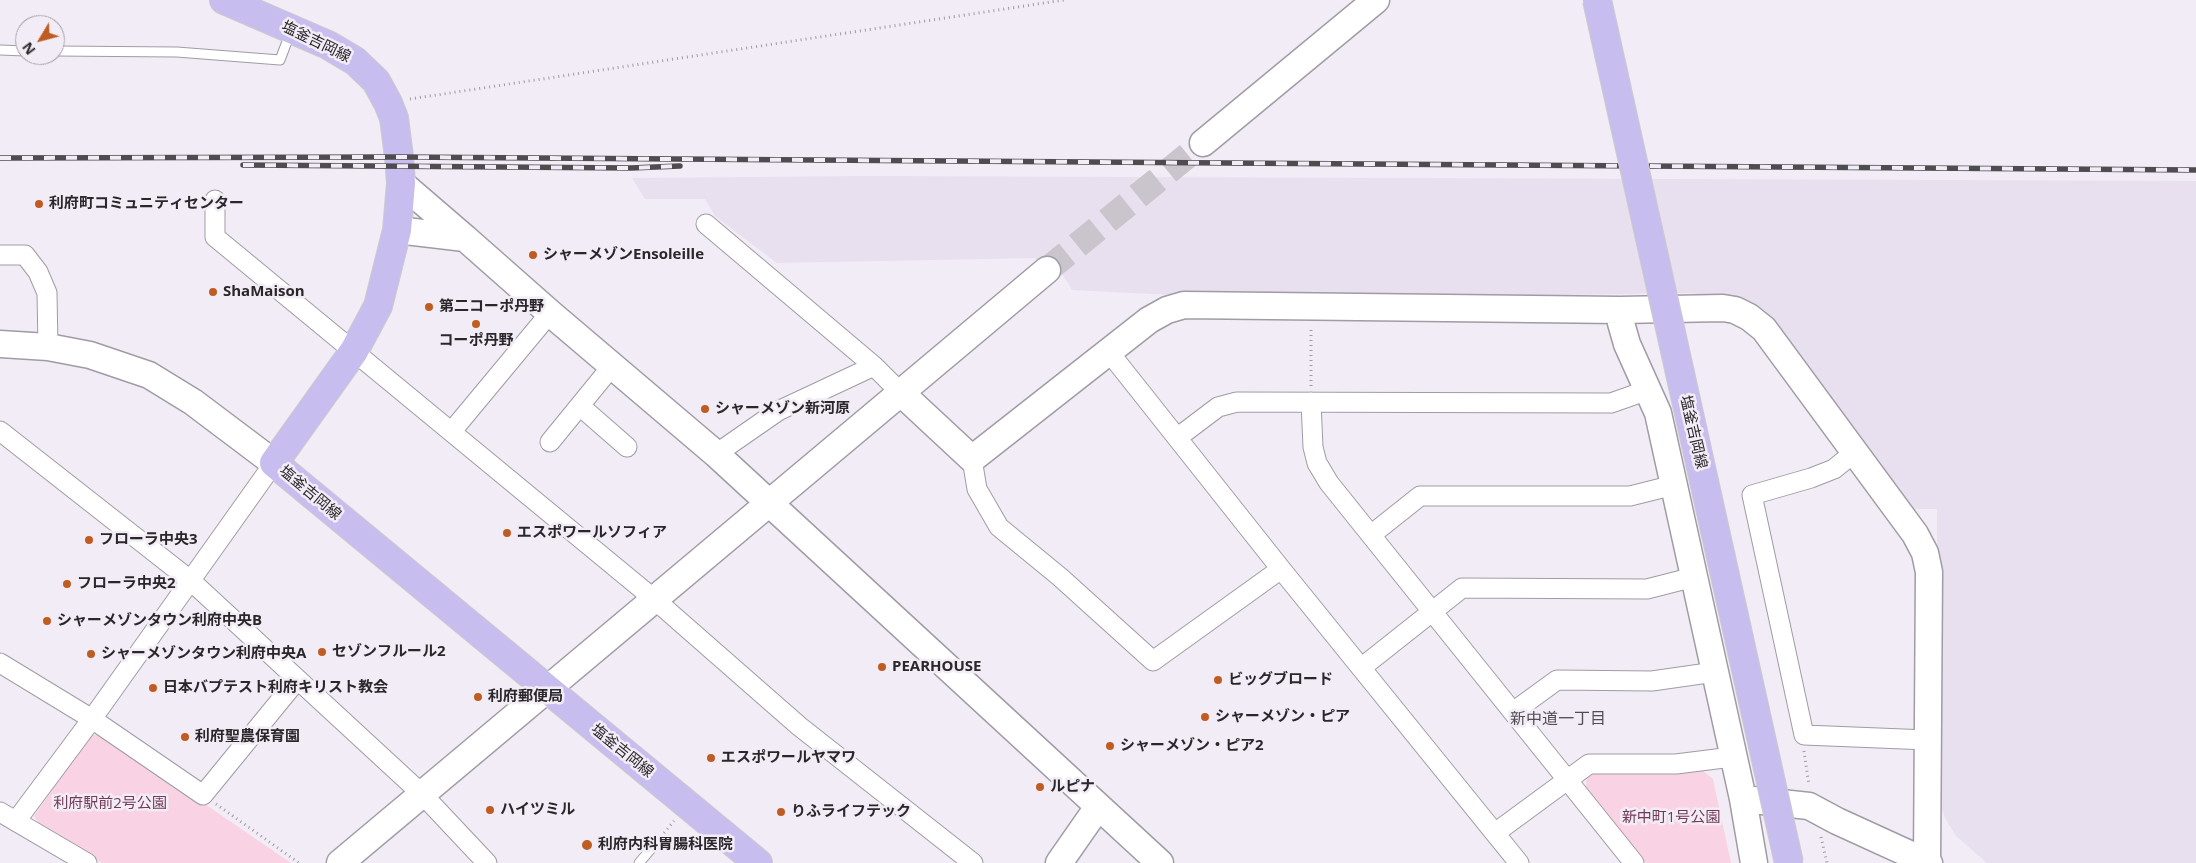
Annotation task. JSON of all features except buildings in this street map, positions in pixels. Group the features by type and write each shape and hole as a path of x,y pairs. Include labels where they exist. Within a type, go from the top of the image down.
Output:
{"main road":[{"name":"塩釜吉岡線","path":"224,0 328,45 355,61 376,81 394,118 402,183 398,230 378,306 354,352 274,463 758,863"},
{"name":"塩釜吉岡線","path":"1597,0 1789,863"}],"street":[{"path":"1204,142 1376,0"},
{"path":"402,183 550,314 716,454 942,660 1160,863"},
{"path":"215,200 216,237 654,599 799,726 973,863"},
{"path":"706,224 874,366 972,458 976,489 999,527 1060,577 1153,660 1281,569"},
{"path":"398,230 466,238"},
{"path":"0,255 25,255 38,272 47,292 48,347"},
{"path":"340,863 423,796 654,599 1047,270"},
{"path":"972,458 1150,320 1167,310 1184,305 1620,310 1722,308 1736,310 1750,317 1764,329 1915,534 1925,553 1929,572 1928,863 1809,806 1743,799"},
{"path":"1620,310 1620,323 1627,344 1658,413 1732,757 1743,799 1754,863"},
{"path":"452,431 550,314"},
{"path":"0,344 48,347 90,355 149,375 193,402 274,463 92,719 8,817 87,863"},
{"path":"1108,352 1519,863"},
{"path":"550,442 612,366"},
{"path":"716,454 778,410 874,366"},
{"path":"1177,438 1218,407 1237,402 1611,403 1648,390"},
{"path":"1311,402 1313,447 1317,463 1329,482 1634,863"},
{"path":"580,406 627,447"},
{"path":"0,432 190,580 423,796 487,863"},
{"path":"1855,452 1834,469 1811,478 1752,495 1804,735 1928,740"},
{"path":"1371,535 1420,496 1630,496 1674,485"},
{"path":"1361,668 1462,588 1647,589 1694,577"},
{"path":"0,663 92,719 203,795 297,680"},
{"path":"1513,712 1557,680 1652,681 1715,672"},
{"path":"1495,833 1589,764 1676,764 1732,757"},
{"path":"1060,863 1098,807"}],"lane":[{"path":"65,51 177,52 280,60 291,29"},
{"path":"0,50 15,50"},
{"path":"639,863 656,843"}],"path":[{"path":"388,103 1064,0"},
{"path":"1311,307 1311,402"},
{"path":"203,795 299,863"},
{"path":"656,843 676,818"}],"shaded area":[{"path":"868,176 2196,181 2196,863 1987,863 1956,836 1945,818 1938,797 1937,509 1912,509 1737,300 1691,293 1488,296 1174,295 1072,290 1063,275 1034,258 777,263 715,216 705,199 645,199 632,178"}],"green space":[{"name":"利府駅前2号公園","path":"91,735 104,735 291,863 102,863 41,827 34,816"},
{"name":"新中町1号公園","path":"1702,770 1713,779 1731,863 1646,863 1586,787 1587,775 1594,772"}],"tunnel":[{"path":"1047,270 1203,143"}],"railway":[{"path":"0,158 399,157 2196,170"},
{"path":"243,165 631,168 680,166"}],"place":[{"name":"利府町コミュニティセンター","path":"39,204"},
{"name":"シャーメゾンEnsoleille","path":"533,255"},
{"name":"ShaMaison","path":"213,292"},
{"name":"第二コーポ丹野","path":"429,307"},
{"name":"コーポ丹野","path":"476,324"},
{"name":"シャーメゾン新河原","path":"705,409"},
{"name":"エスポワールソフィア","path":"507,533"},
{"name":"フローラ中央3","path":"89,540"},
{"name":"フローラ中央2","path":"67,584"},
{"name":"シャーメゾンタウン利府中央B","path":"47,621"},
{"name":"セゾンフルール2","path":"322,652"},
{"name":"シャーメゾンタウン利府中央A","path":"91,654"},
{"name":"PEARHOUSE","path":"882,667"},
{"name":"ビッグブロード","path":"1218,680"},
{"name":"日本バプテスト利府キリスト教会","path":"153,688"},
{"name":"利府郵便局","path":"478,697"},
{"name":"シャーメゾン・ピア","path":"1205,717"},
{"name":"利府聖農保育園","path":"185,737"},
{"name":"シャーメゾン・ピア2","path":"1110,746"},
{"name":"エスポワールヤマワ","path":"711,758"},
{"name":"ルピナ","path":"1040,787"},
{"name":"ハイツミル","path":"490,810"},
{"name":"りふライフテック","path":"781,812"},
{"name":"利府内科胃腸科医院","path":"587,845"}],"district":[{"name":"新中道一丁目","path":"1558,719"}]}
